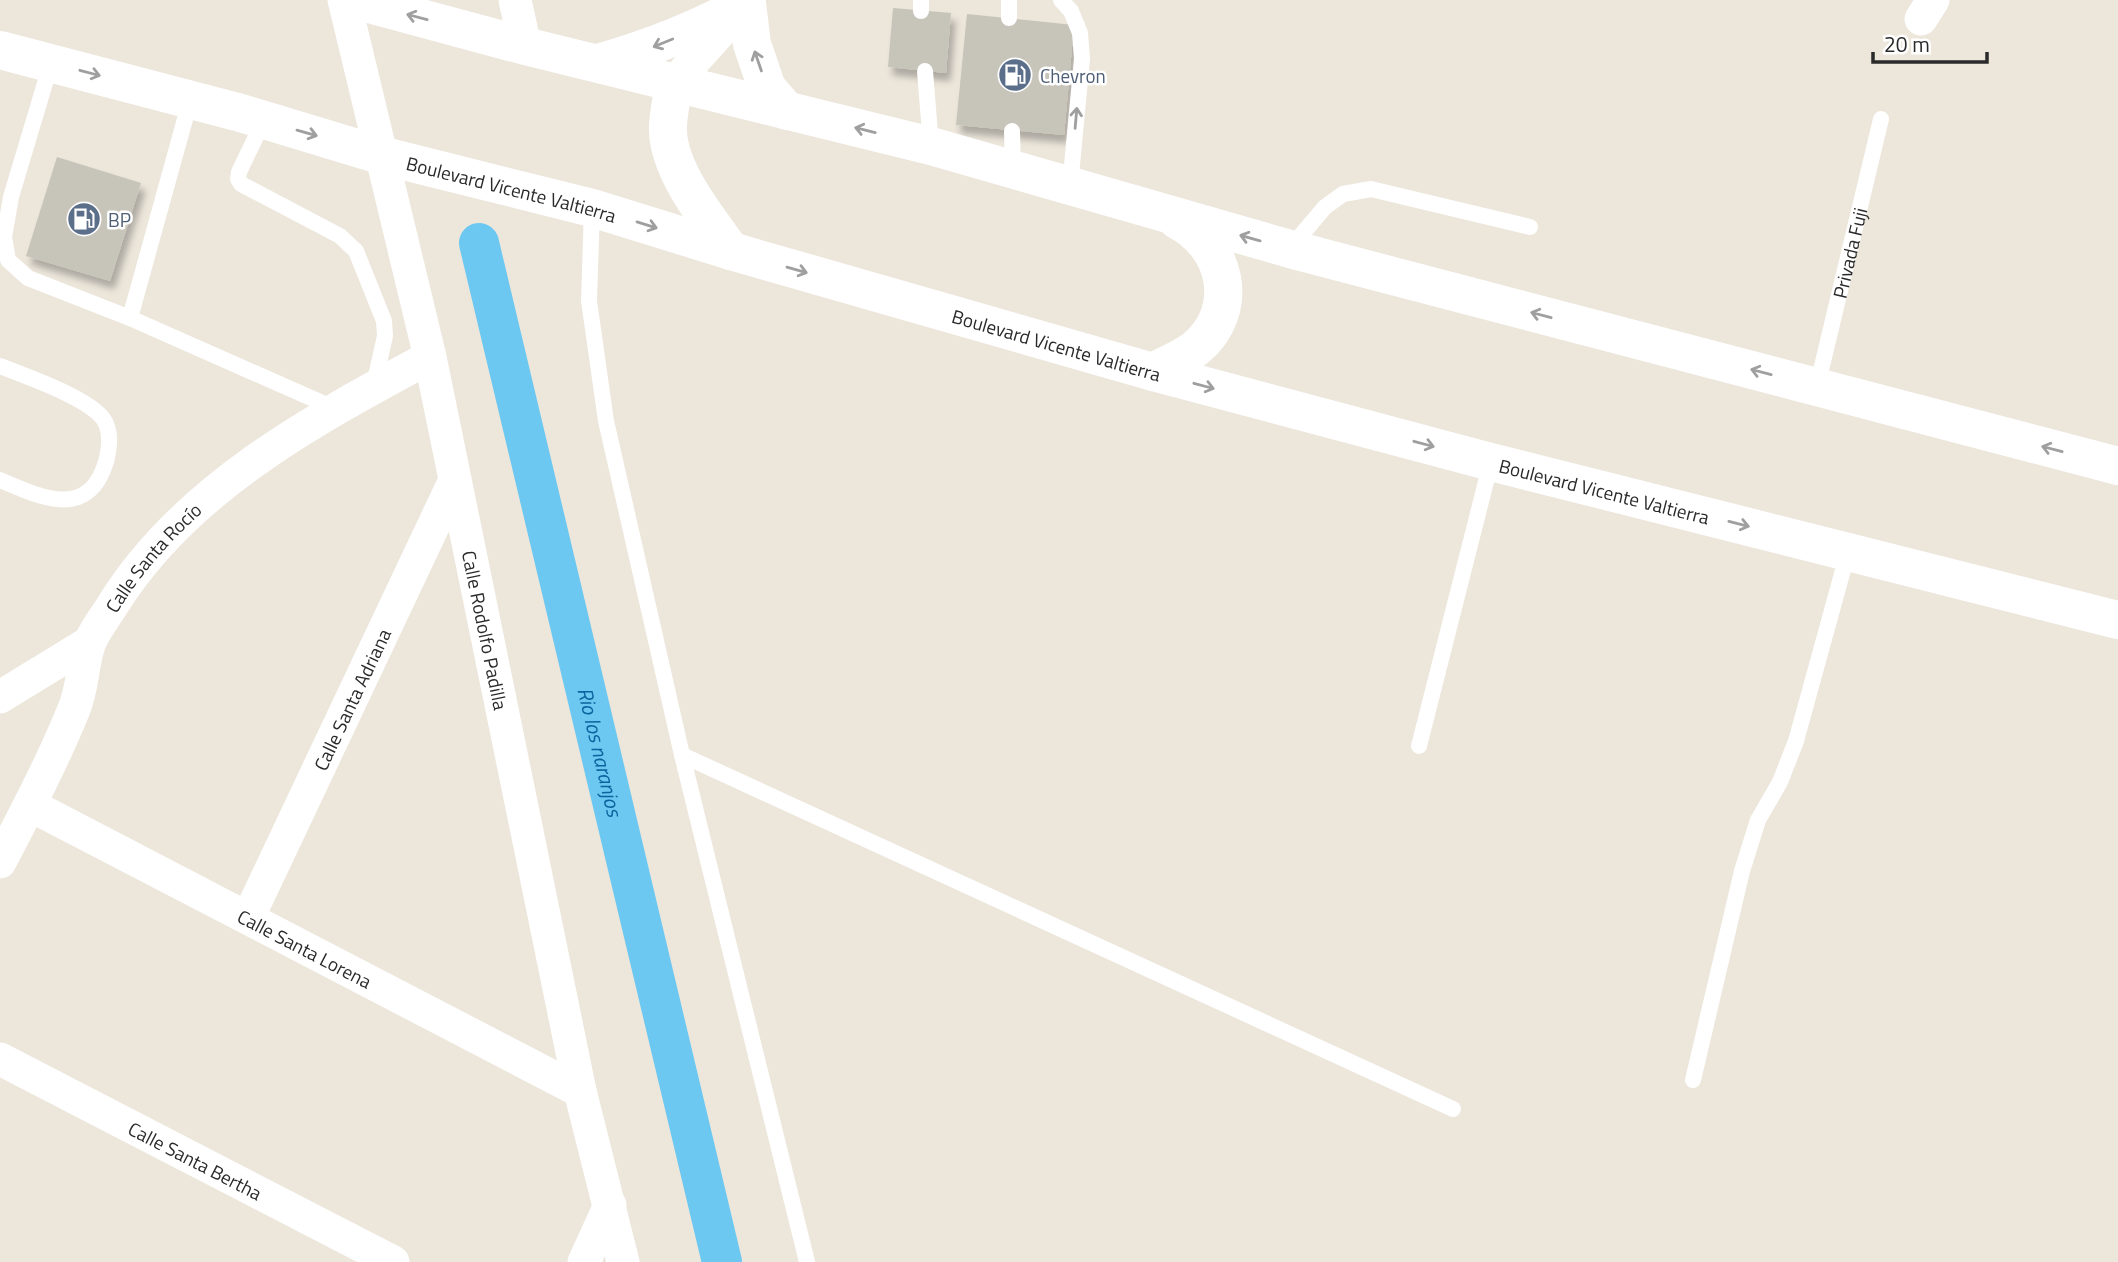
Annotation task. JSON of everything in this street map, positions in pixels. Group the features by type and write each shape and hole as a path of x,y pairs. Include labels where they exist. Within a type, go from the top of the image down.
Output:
{"main road":[{"path":"354,0 596,64 931,146 1290,249 2118,466"},
{"path":"596,64 698,29 748,1 752,44 767,88 787,111"},
{"name":"Boulevard Vicente Valtierra","path":"0,50 264,120 380,155 592,208 731,251 1153,372 1491,462 2118,620"},
{"path":"674,83 668,132 677,167 696,204 731,251"},
{"path":"1153,372 1196,348 1215,326 1223,300 1222,271 1210,246 1189,226 1164,214"}],"street":[{"name":"Calle Rodolfo Padilla","path":"344,0 430,357 580,1091 623,1262"},
{"path":"515,0 525,46"},
{"path":"674,83 748,1"},
{"name":"Calle Santa Rocío","path":"0,862 75,706 90,642 130,576 185,516 261,457 336,409 430,357"},
{"name":"Calle Santa Adriana","path":"248,918 455,480"},
{"path":"0,697 90,642"},
{"name":"Calle Santa Lorena","path":"30,804 580,1091"},
{"name":"Calle Santa Bertha","path":"0,1059 393,1262"},
{"path":"584,1262 610,1205"}],"lane":[{"path":"1009,0 1009,18"},
{"path":"1061,0 1071,11 1080,33 1082,59 1070,186"},
{"path":"51,63 11,197 4,237 8,260 28,278 130,318 336,409"},
{"path":"925,71 931,146"},
{"path":"130,318 190,101"},
{"name":"Privada Fuji","path":"1817,387 1881,119"},
{"path":"264,120 238,179 241,184 340,236 356,251 384,321 384,336 374,387"},
{"path":"1012,131 1013,170"},
{"path":"1290,249 1325,207 1343,194 1371,188 1530,227"},
{"path":"592,208 589,301 606,421 682,755 807,1262"},
{"path":"0,366 64,391 87,406 104,420 111,445 93,490 74,500 46,496 0,480"},
{"path":"1419,746 1491,462"},
{"path":"1693,1080 1742,871 1758,820 1780,782 1796,741 1848,552"},
{"path":"682,755 1453,1109"}],"building":[{"path":"893,8 951,13 946,73 888,67"},
{"name":"Chevron","path":"967,14 1074,25 1064,135 956,125"},
{"name":"BP","path":"57,157 141,183 110,281 26,256"}],"waterway":[{"name":"Rio los naranjos","path":"479,243 722,1262"}],"place":[{"name":"Chevron","path":"1015,75"},
{"name":"BP","path":"84,219"}]}
